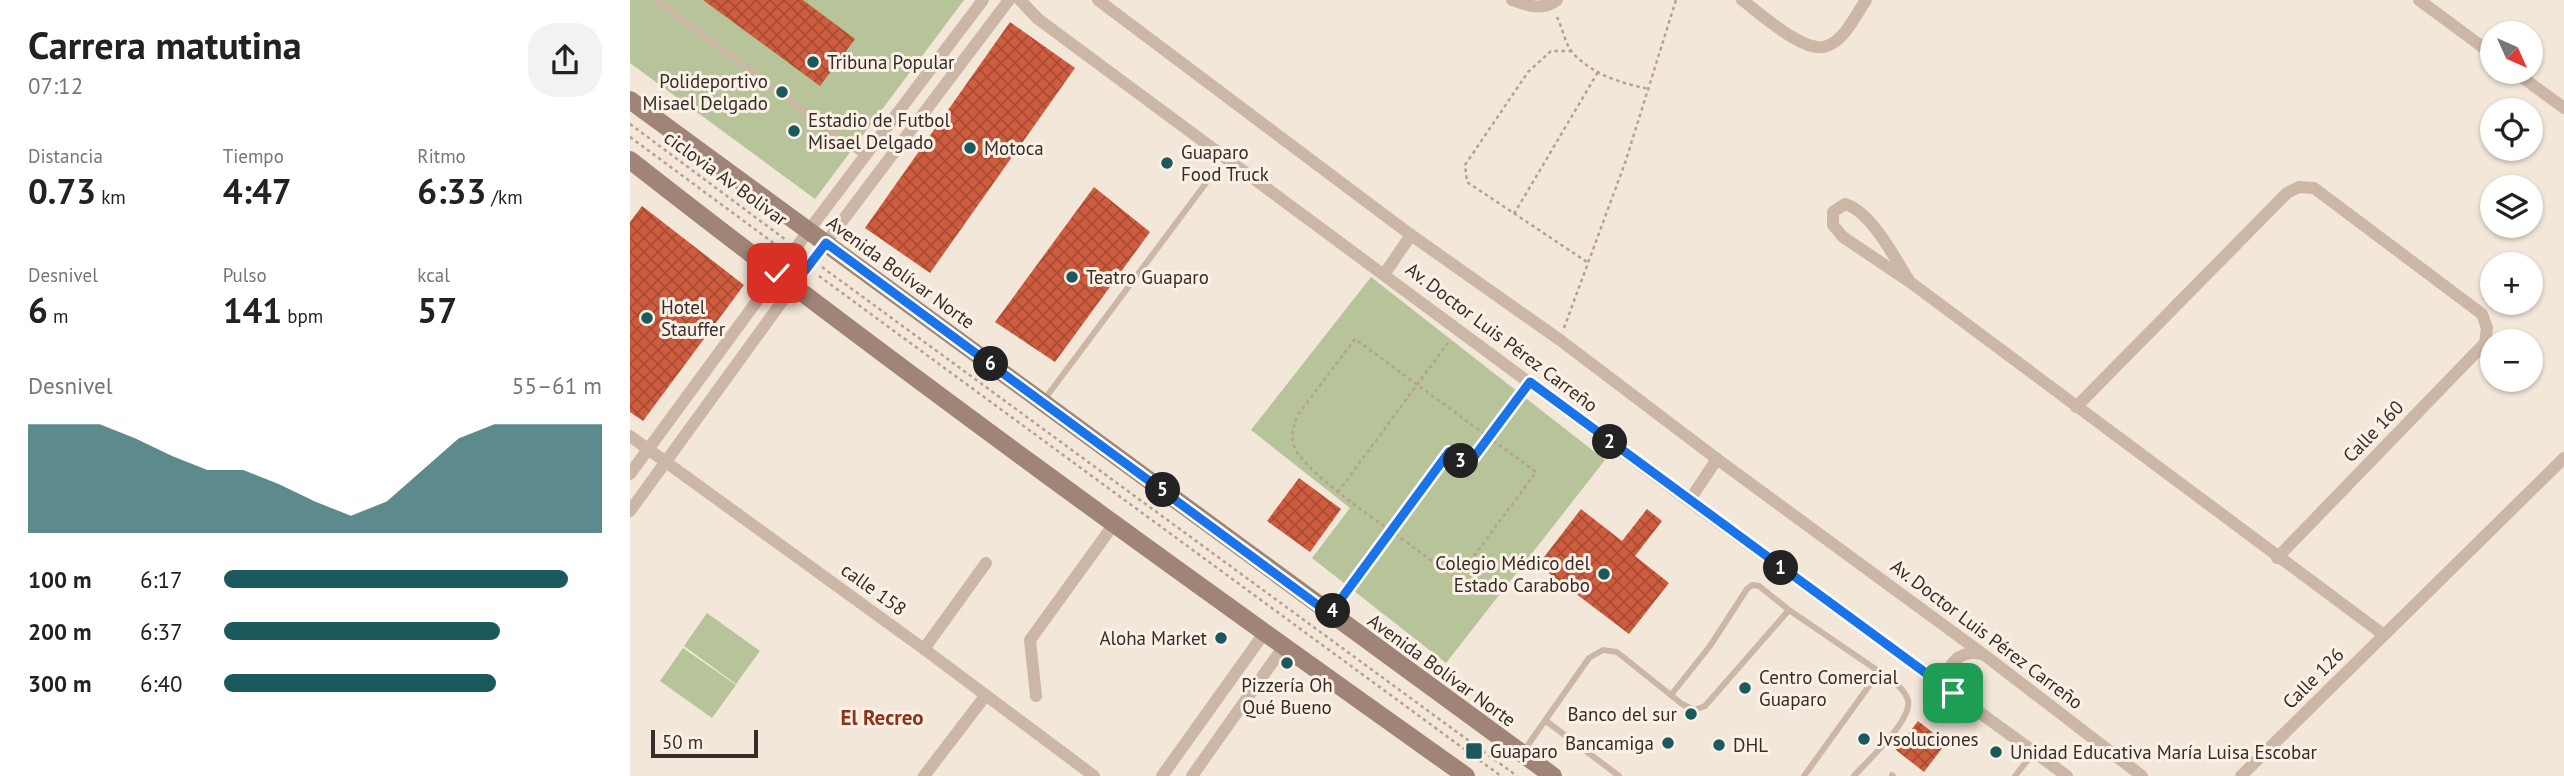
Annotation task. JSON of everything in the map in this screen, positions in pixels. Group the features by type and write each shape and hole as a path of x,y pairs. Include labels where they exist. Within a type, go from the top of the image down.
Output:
{"main road":[{"name":"Avenida Bolívar Norte","path":"630,100 1553,776"},
{"path":"630,160 1114,524 1466,776"}],"street":[{"path":"630,474 809,230 983,0"},
{"path":"630,511 794,285 1009,0"},
{"name":"Av. Doctor Luis Pérez Carreño","path":"1020,0 1038,19 2067,776"},
{"name":"Av. Doctor Luis Pérez Carreño","path":"1098,0 1411,235 1560,340 1987,657 2142,776"},
{"path":"1512,0 1527,6 1540,7 1554,2"},
{"path":"1742,0 1801,42 1814,47 1827,46 1839,38 1866,0"},
{"path":"2419,0 2480,45"},
{"path":"2531,84 2564,108"},
{"name":"Calle 160","path":"2076,407 2287,193 2299,187 2314,188 2451,290 2482,314 2487,328 2485,343 2277,558"},
{"path":"1910,282 1867,219 1855,207 1845,204 1833,212 1833,225 1843,237 1910,282 2277,558 2384,635"},
{"path":"1385,274 1411,235"},
{"name":"calle 158","path":"630,436 1094,776"},
{"name":"Calle 126","path":"2241,776 2564,458"},
{"path":"1689,500 1717,459"},
{"path":"1036,696 1030,640 1114,524"},
{"path":"924,649 986,563"},
{"path":"1162,776 1265,632"},
{"path":"1192,776 1284,646"},
{"path":"1953,693 1949,686 1948,670 1958,657 1972,652 1987,657"},
{"path":"924,776 986,695"}],"lane":[{"path":"656,0 865,156"},
{"path":"1043,401 1209,179"},
{"path":"1671,695 1710,646 1748,589 1752,585 1759,586 1789,610 1902,688 1909,702 1907,712 1899,726 1854,776"},
{"path":"1521,753 1546,722 1589,658 1603,650 1617,652 1682,704 1694,710 1705,706 1789,610"},
{"path":"1804,776 1879,672"},
{"path":"1546,722 1619,776"},
{"path":"2015,776 2034,752"}],"path":[{"path":"1560,340 1625,163 1676,0"},
{"path":"1554,2 1572,51 1598,72 1624,84 1650,89"},
{"path":"1572,51 1551,51 1528,72 1465,165 1467,182 1587,262"},
{"path":"1514,214 1598,72"},
{"name":"ciclovia Av Bolivar","path":"630,124 787,240"},
{"name":"ciclovia Av Bolivar","path":"630,137 782,249"},
{"path":"821,265 1517,776"},
{"path":"814,273 1501,776"},
{"path":"1338,492 1459,329"},
{"path":"1355,339 1489,437 1536,472 1457,579 1338,492 1297,452 1292,430 1297,416 1355,339"},
{"path":"1330,614 1449,452 1468,465 1530,382"}],"green space":[{"name":"Polideportivo Misael Delgado","path":"630,0 964,0 815,199 630,63"},
{"path":"1371,277 1605,460 1446,663 1312,558 1350,508 1251,430"},
{"path":"707,613 760,651 736,684 684,646"},
{"path":"683,648 736,685 712,718 660,681"}],"building":[{"name":"Tribuna Popular","path":"703,0 803,0 855,39 820,86"},
{"name":"Motoca","path":"1010,22 1075,68 930,273 865,228"},
{"name":"Teatro Guaparo","path":"1094,187 1150,232 1055,362 995,322"},
{"path":"642,206 744,285 643,421 630,412 630,222"},
{"path":"1299,478 1341,509 1310,552 1267,521"},
{"name":"Colegio Médico del Estado Carabobo","path":"1581,509 1622,541 1647,509 1662,521 1635,556 1669,583 1629,634 1538,565"},
{"path":"1918,721 1946,743 1924,772 1896,750"}],"place":[{"name":"Tribuna Popular","path":"813,62"},
{"name":"Polideportivo Misael Delgado","path":"782,92"},
{"name":"Estadio de Futbol Misael Delgado","path":"794,131"},
{"name":"Motoca","path":"970,148"},
{"name":"Guaparo Food Truck","path":"1167,163"},
{"name":"Teatro Guaparo","path":"1072,277"},
{"name":"Hotel Stauffer","path":"647,318"},
{"name":"Colegio Médico del Estado Carabobo","path":"1604,574"},
{"name":"Aloha Market","path":"1221,638"},
{"name":"Pizzería Oh Qué Bueno","path":"1287,663"},
{"name":"Centro Comercial Guaparo","path":"1745,688"},
{"name":"Banco del sur","path":"1691,714"},
{"name":"Jvsoluciones","path":"1864,739"},
{"name":"Bancamiga","path":"1668,743"},
{"name":"DHL","path":"1719,745"},
{"name":"Guaparo","path":"1474,751"},
{"name":"Unidad Educativa María Luisa Escobar","path":"1996,752"}],"district":[{"name":"El Recreo","path":"882,717"}],"route":[{"path":"777,273 794,285 826,243 1330,614 1449,452 1468,465 1530,382 1953,693"}]}
